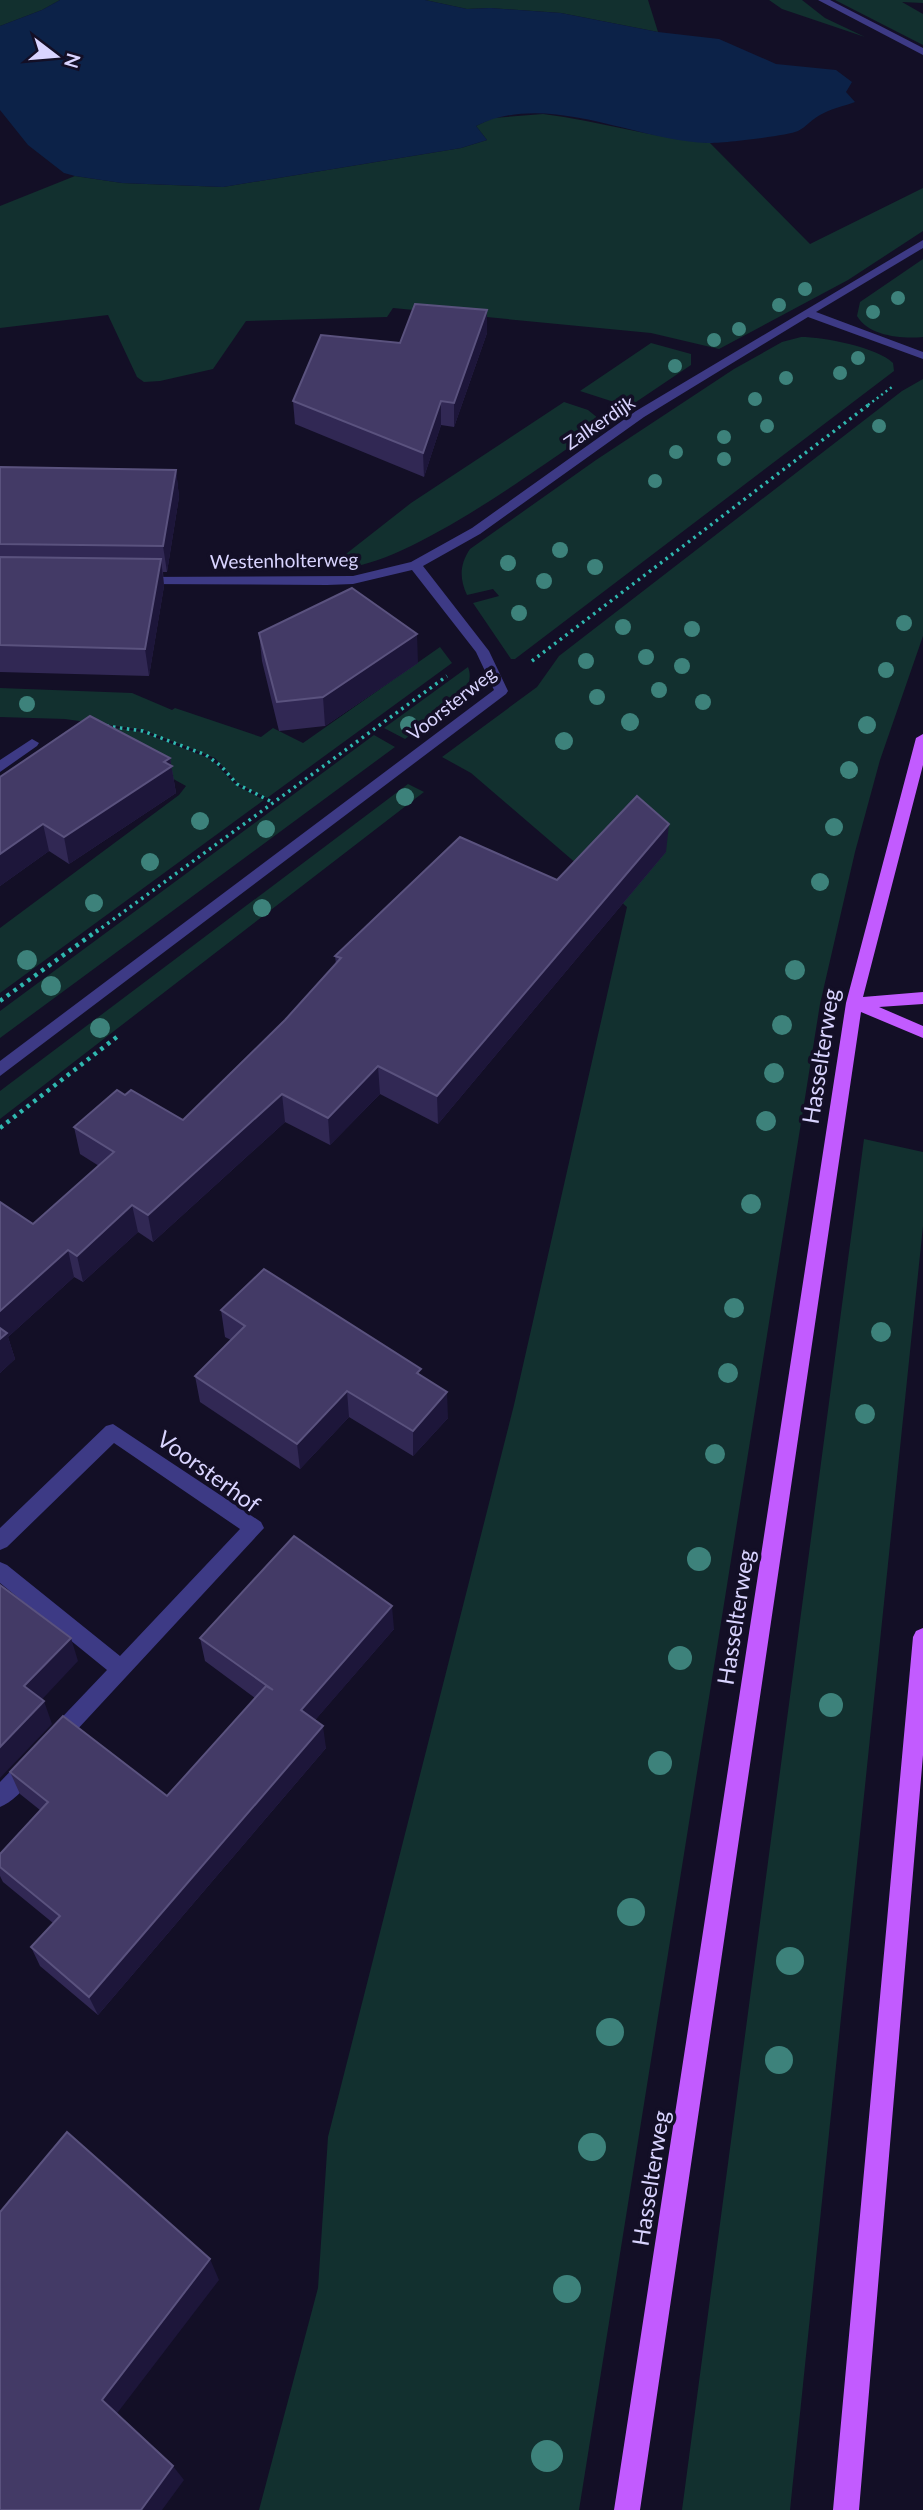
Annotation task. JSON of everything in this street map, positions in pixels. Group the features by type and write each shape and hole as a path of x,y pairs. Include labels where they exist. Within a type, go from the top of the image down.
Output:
{"main road":[{"name":"Hasselterweg","path":"627,2510 854,1003 923,738"},
{"path":"854,1003 923,998"},
{"path":"854,1003 923,1032"},
{"path":"846,2510 923,1637"}],"street":[{"path":"823,0 923,52"},
{"name":"Zalkerdijk","path":"415,565 476,531 640,414 923,243"},
{"path":"807,313 923,356"},
{"path":"415,565 482,651 500,691"},
{"name":"Westenholterweg","path":"123,580 327,582 353,580 415,565"},
{"name":"Voorsterweg","path":"0,1070 500,691"},
{"path":"0,767 32,743"},
{"name":"Voorsterhof","path":"0,1541 113,1432 254,1528 0,1797"},
{"path":"0,1571 121,1669"}],"path":[{"name":"Voorsterweg","path":"500,691 527,665 902,380"},
{"path":"0,1002 482,651"},
{"path":"32,743 84,728 112,726 143,731 206,755 221,766 237,784 272,802"}],"green space":[{"path":"0,0 60,0 0,26"},
{"path":"425,0 648,0 658,32 561,13 467,9"},
{"path":"769,0 802,0 825,18 865,37 782,9"},
{"path":"835,0 923,0 923,3 902,2 923,14 923,45"},
{"path":"543,114 710,143 810,244 923,188 923,231 848,280 719,349 651,333 393,308 387,317 246,321 213,369 144,382 137,377 108,315 0,328 0,206 75,176 122,183 223,187 461,148 487,140 476,126 493,118"},
{"path":"923,259 923,337 886,335 862,323 857,316 860,302"},
{"path":"801,337 836,341 875,352 893,363 894,371 515,659 511,659 473,603 499,596 493,589 467,595 464,589 462,571 470,549 596,460 734,369 782,342"},
{"path":"651,343 691,354 691,365 633,404 611,401 580,391"},
{"path":"923,379 923,636 880,760 855,852 820,1004 579,2510 259,2510 318,2288 328,2137 514,1405 627,907 471,773 442,757 537,687 559,656 902,391"},
{"path":"564,402 588,410 604,423 506,490 420,542 379,560 345,568 320,563 337,561 411,503"},
{"path":"440,647 452,663 267,798 238,784 215,758 143,730 65,719 0,717 0,688 132,693 172,710 175,708 261,737 273,728 303,743"},
{"path":"468,667 470,678 466,689 449,709 438,717 405,739 384,728"},
{"path":"111,727 142,732 211,759 236,785 264,800 0,993 0,928 179,795 186,786 96,736"},
{"path":"374,735 395,747 0,1038 0,1011"},
{"path":"408,784 424,792 0,1119 0,1091"},
{"path":"864,1139 923,1152 923,1226 790,2510 682,2510"}],"water":[{"path":"60,0 425,0 467,9 561,13 658,32 719,39 776,64 836,70 852,82 846,92 855,102 824,113 798,131 740,141 708,143 680,140 592,120 532,113 504,116 476,126 487,140 461,148 223,187 122,183 64,173 28,145 0,110 0,26"}],"building":[{"path":"415,304 487,310 454,403 441,401 423,453 293,401 321,335 400,343"},
{"path":"0,467 176,470 163,546 0,544"},
{"path":"0,557 161,559 145,649 0,645"},
{"path":"352,588 417,634 323,697 277,702 259,633"},
{"path":"90,716 170,758 164,762 172,766 64,837 43,824 0,854 0,777"},
{"path":"637,796 669,824 437,1096 378,1066 328,1118 282,1094 148,1215 132,1205 77,1256 68,1250 0,1311 0,1202 33,1224 114,1152 74,1127 117,1090 125,1095 131,1090 183,1120 285,1020 341,958 335,956 460,837 557,880"},
{"path":"264,1269 421,1369 417,1373 447,1392 413,1431 347,1391 297,1444 195,1376 245,1326 221,1310"},
{"path":"0,1328 7,1333 0,1339"},
{"path":"294,1536 392,1606 301,1710 323,1726 89,1997 31,1947 60,1916 0,1867 0,1854 48,1802 10,1772 63,1716 167,1796 266,1686 273,1690 200,1638"},
{"path":"0,1585 71,1638 24,1686 44,1701 0,1747"},
{"path":"67,2132 210,2259 102,2400 173,2466 141,2510 0,2510 0,2212"}]}
